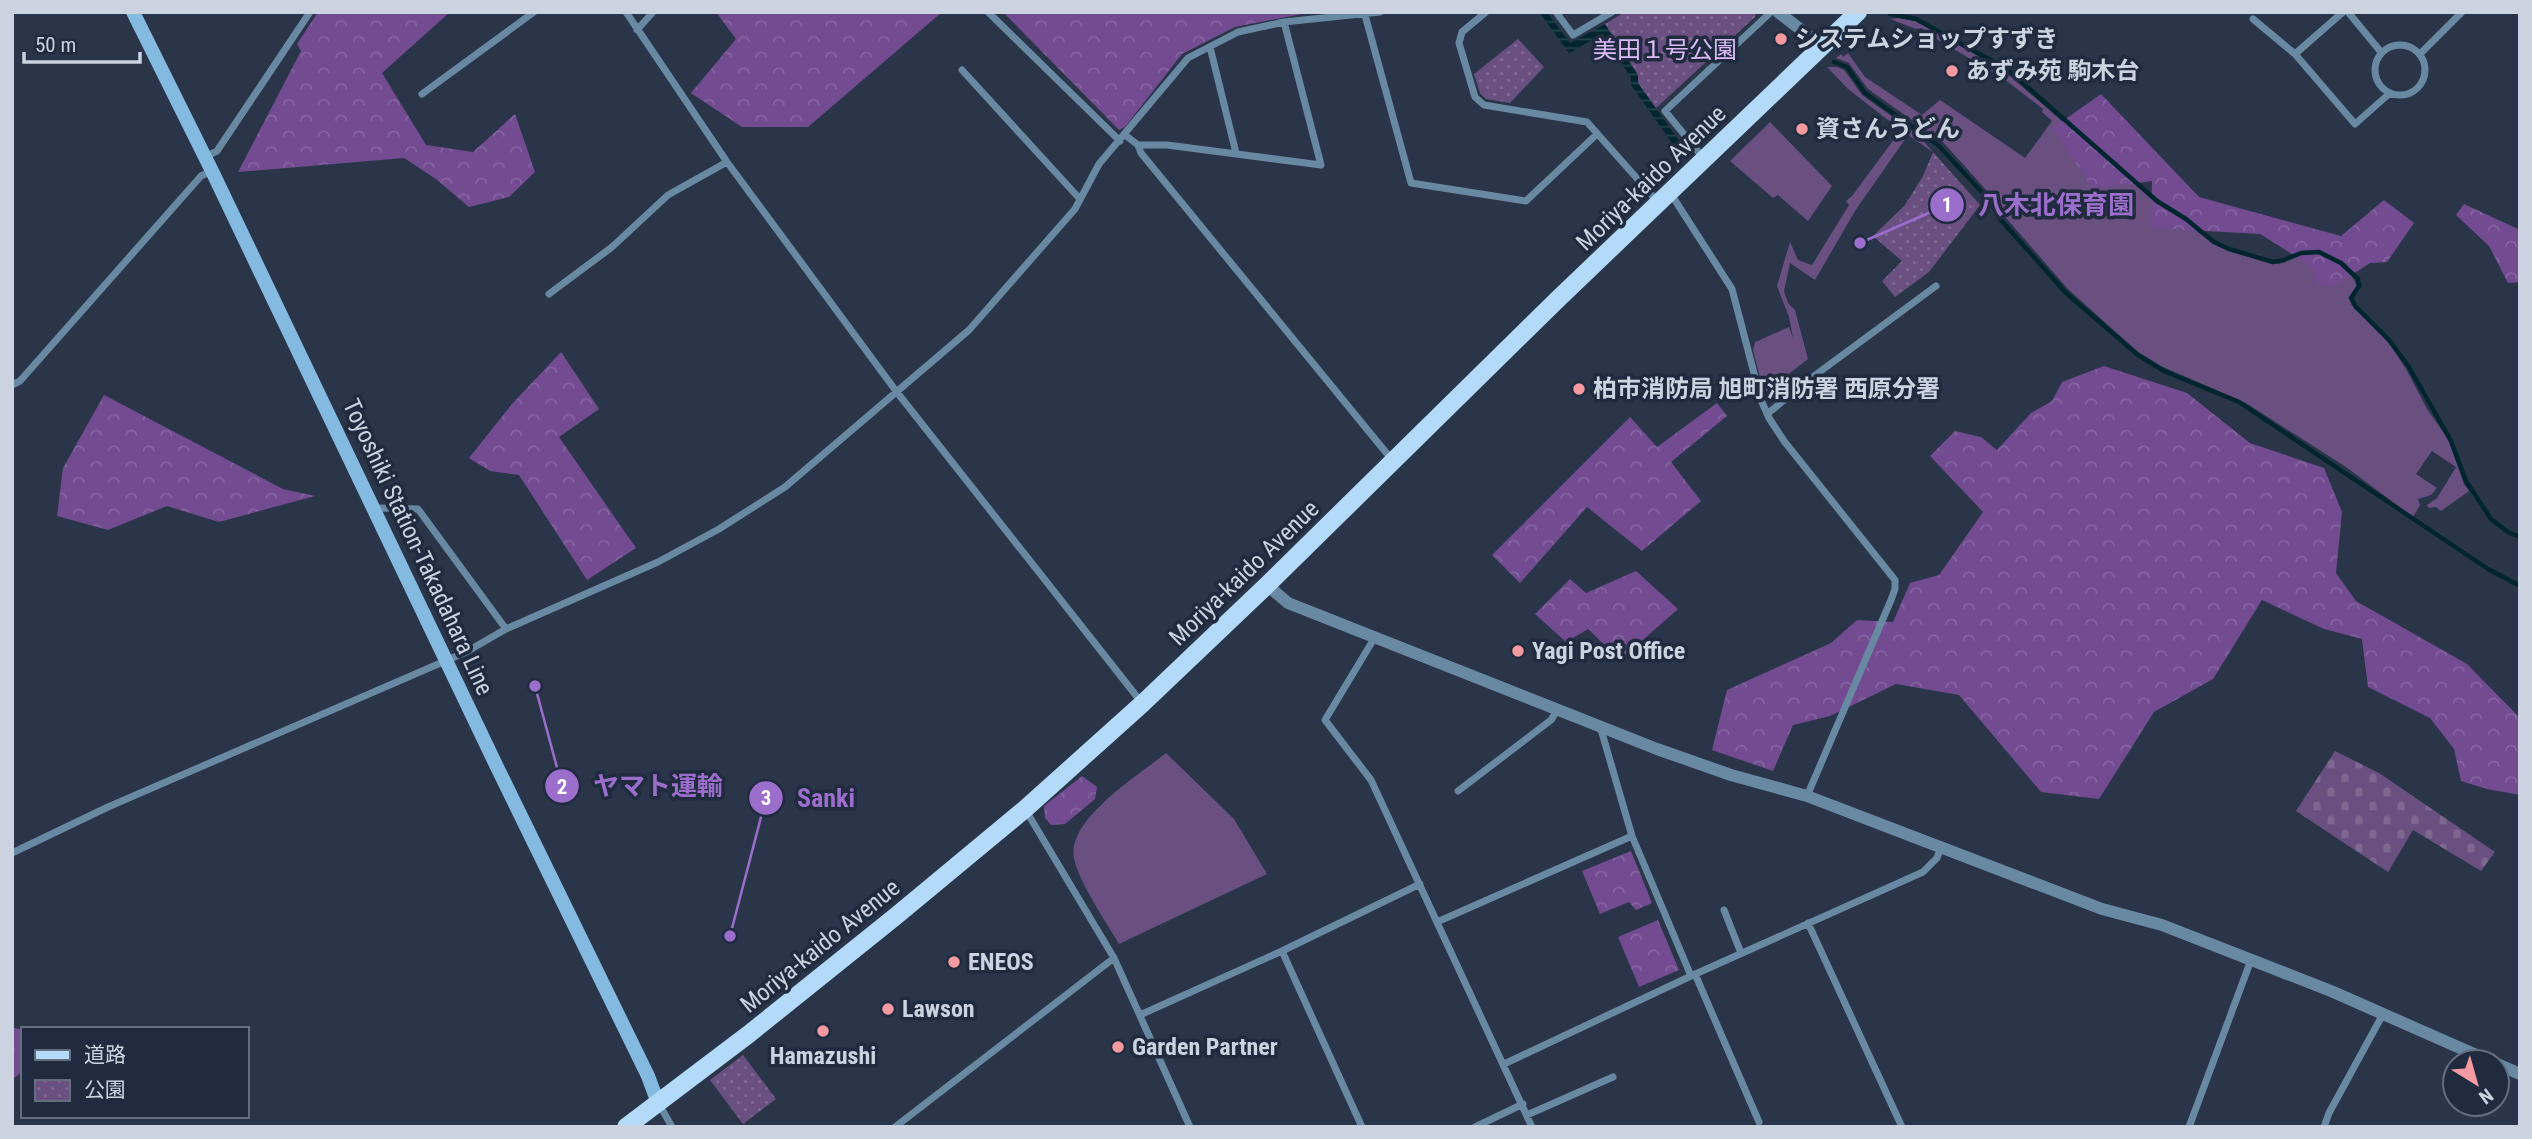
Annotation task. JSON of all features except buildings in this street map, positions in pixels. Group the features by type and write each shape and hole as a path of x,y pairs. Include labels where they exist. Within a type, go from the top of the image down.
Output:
{"main road":[{"name":"Toyoshiki Station-Takadahara Line","path":"133,12 648,1076 658,1103"},
{"name":"Moriya-kaido Avenue","path":"626,1127 849,954 1025,809 1142,704 1558,299 1858,12"}],"street":[{"path":"205,158 217,151 310,12"},
{"path":"422,94 534,12"},
{"path":"626,12 726,162 896,391 1142,704"},
{"path":"637,30 653,12"},
{"path":"988,12 1122,138 1138,145 1167,145 1321,165 1284,22"},
{"path":"12,853 108,807 447,661 506,629 658,562 719,529 785,487 969,330 1075,209 1099,164 1188,58 1238,32 1284,22 1380,12"},
{"path":"1486,12 1462,32 1459,43 1475,97 1484,106 1587,122 1665,199 1732,289 1767,414 1784,441 1895,580 1891,600 1807,796"},
{"path":"1556,12 1573,35 1612,12"},
{"path":"1705,160 1665,111 1771,12"},
{"path":"1777,12 1823,47"},
{"path":"2295,54 2343,12"},
{"path":"2348,12 2381,52"},
{"path":"2420,54 2462,12"},
{"path":"1365,15 1411,183 1526,201 1597,134"},
{"path":"2253,19 2295,54 2355,124 2390,93"},
{"path":"2398,44 2414,48 2420,54 2426,69 2420,85 2407,94 2390,93 2383,89 2375,75 2374,66 2381,52 2398,44"},
{"path":"1210,47 1236,153"},
{"path":"962,70 1079,198"},
{"path":"1138,145 1141,153 1393,461"},
{"path":"549,295 612,247 668,195 726,162"},
{"path":"12,385 20,381 201,176 212,171"},
{"path":"1767,414 1936,286"},
{"path":"374,511 380,508 418,509 506,629"},
{"path":"1267,585 1289,603 1657,749 1731,775 1807,796 2102,909 2162,925 2383,1013 2461,1048"},
{"path":"1376,638 1325,720 1371,780 1532,1127"},
{"path":"1458,791 1551,720 1558,708"},
{"path":"1600,725 1632,836 1759,1122"},
{"path":"1025,809 1114,958 1191,1127"},
{"path":"1437,922 1632,836"},
{"path":"1504,1064 1741,953 1923,872 1937,858 1941,847"},
{"path":"1140,1015 1282,951 1420,884"},
{"path":"1724,910 1741,953"},
{"path":"1808,923 1902,1127"},
{"path":"1282,951 1362,1127"},
{"path":"895,1127 1114,958"},
{"path":"2189,1127 2251,960"},
{"path":"2324,1127 2383,1013"},
{"path":"1527,1115 1613,1077"},
{"path":"658,1103 672,1127"},
{"path":"1475,1127 1523,1104"}],"green space":[{"path":"318,12 450,12 382,73 426,145 473,152 515,114 535,172 509,197 469,207 436,179 404,158 238,172 301,51 297,44"},
{"path":"716,12 942,12 808,127 742,127 691,93 736,39"},
{"path":"1003,12 1312,12 1235,27 1182,54 1125,127 1119,130"},
{"name":"美田１号公園","path":"1625,12 1756,12 1755,17 1655,109 1605,24"},
{"path":"1890,19 1916,21 2004,71 2157,203 2219,247 2279,264 2301,254 2351,274 2357,286 2351,304 2389,343 2406,369 2427,409 2448,439 2469,491 2441,511 2436,507 2429,508 2427,505 2437,498 2456,467 2432,451 2416,474 2437,488 2431,495 2418,499 2420,505 2413,517 2346,467 2246,403 2161,366 2138,352 2068,289 2000,211 1996,201 1943,142 1868,89 1849,63 1836,58 1848,53 1865,77 1922,115 1940,100 2025,158 2052,121 2042,112 2043,109 2003,78 1922,28 1916,29"},
{"path":"1518,39 1544,67 1510,103 1486,99 1480,93 1474,74"},
{"path":"1827,67 1844,70 1862,95 1919,136 1933,152 1908,135 1855,211 1815,280 1790,263 1784,291 1788,303 1795,310 1808,359 1764,393 1753,350 1755,342 1789,327 1793,338 1789,317 1777,286 1790,242 1798,260 1812,265 1849,205 1846,201 1901,130 1848,89"},
{"path":"2101,94 2199,197 2341,236 2384,200 2414,223 2387,262 2370,263 2333,287 2318,284 2311,266 2260,234 2151,228 2152,181 2093,189 2053,128"},
{"path":"1770,122 1832,186 1808,221 1778,195 1773,198 1730,161"},
{"path":"1933,152 1980,205 1929,272 1895,297 1882,281 1902,261 1873,236 1905,205 1923,176"},
{"path":"2464,204 2518,229 2520,227 2520,282 2508,283 2489,246 2456,215"},
{"path":"561,352 599,409 559,437 636,548 587,580 519,475 490,471 469,458 512,404"},
{"path":"2104,366 2187,393 2250,443 2324,468 2342,512 2336,573 2356,601 2467,664 2520,718 2520,795 2461,781 2454,749 2430,718 2368,687 2362,639 2324,629 2262,600 2213,679 2154,712 2099,799 2041,792 1959,695 1896,684 1830,716 1793,725 1773,771 1712,750 1727,690 1831,643 1857,620 1893,622 1910,583 1939,575 1983,512 1930,456 1955,431 1981,437 1997,450 2031,413 2052,401 2062,382"},
{"path":"104,395 283,489 315,496 219,522 167,506 108,530 57,516 63,468"},
{"path":"1717,403 1727,416 1671,462 1701,501 1642,551 1587,507 1520,583 1492,555 1630,417 1657,447"},
{"path":"1636,571 1678,609 1620,660 1588,629 1566,642 1535,614 1570,579 1586,593"},
{"path":"2335,751 2379,773 2495,852 2481,871 2413,830 2388,872 2296,811"},
{"path":"1166,753 1234,819 1267,874 1119,944 1081,878 1074,858 1075,843 1082,828 1107,799"},
{"path":"1082,776 1097,787 1095,799 1065,824 1051,825 1045,818 1044,806"},
{"path":"1631,851 1652,903 1636,910 1629,902 1600,914 1582,871"},
{"path":"1658,920 1679,970 1639,987 1618,937"},
{"path":"12,1027 21,1029 21,1073 12,1080"},
{"path":"743,1055 776,1099 743,1124 710,1080"}],"water":[{"path":"1539,12 1547,12 1570,43 1605,24 1638,75 1638,83 1688,153 1682,157 1631,85 1631,78 1603,34 1569,53"}],"waterway":[{"path":"1890,14 1916,19 2007,69 2157,201 2186,219 2214,242 2273,262 2301,253 2319,252 2341,263 2358,279 2359,286 2351,298 2356,307 2389,340 2409,367 2451,441 2466,481 2491,519 2520,537"},
{"path":"1834,62 1847,67 1865,93 1939,146 1992,203 2000,219 2066,293 2138,355 2164,371 2239,402 2488,569 2520,586"},
{"path":"1696,140 1721,116"}],"place":[{"name":"システムショップすずき","path":"1781,39"},
{"name":"あずみ苑 駒木台","path":"1952,71"},
{"name":"資さんうどん","path":"1802,129"},
{"name":"八木北保育園","path":"1860,243"},
{"name":"柏市消防局 旭町消防署 西原分署","path":"1579,389"},
{"name":"Yagi Post Office","path":"1518,651"},
{"name":"ヤマト運輸","path":"535,686"},
{"name":"Sanki","path":"730,936"},
{"name":"ENEOS","path":"954,962"},
{"name":"Lawson","path":"888,1009"},
{"name":"Hamazushi","path":"823,1031"},
{"name":"Garden Partner","path":"1118,1047"}]}
